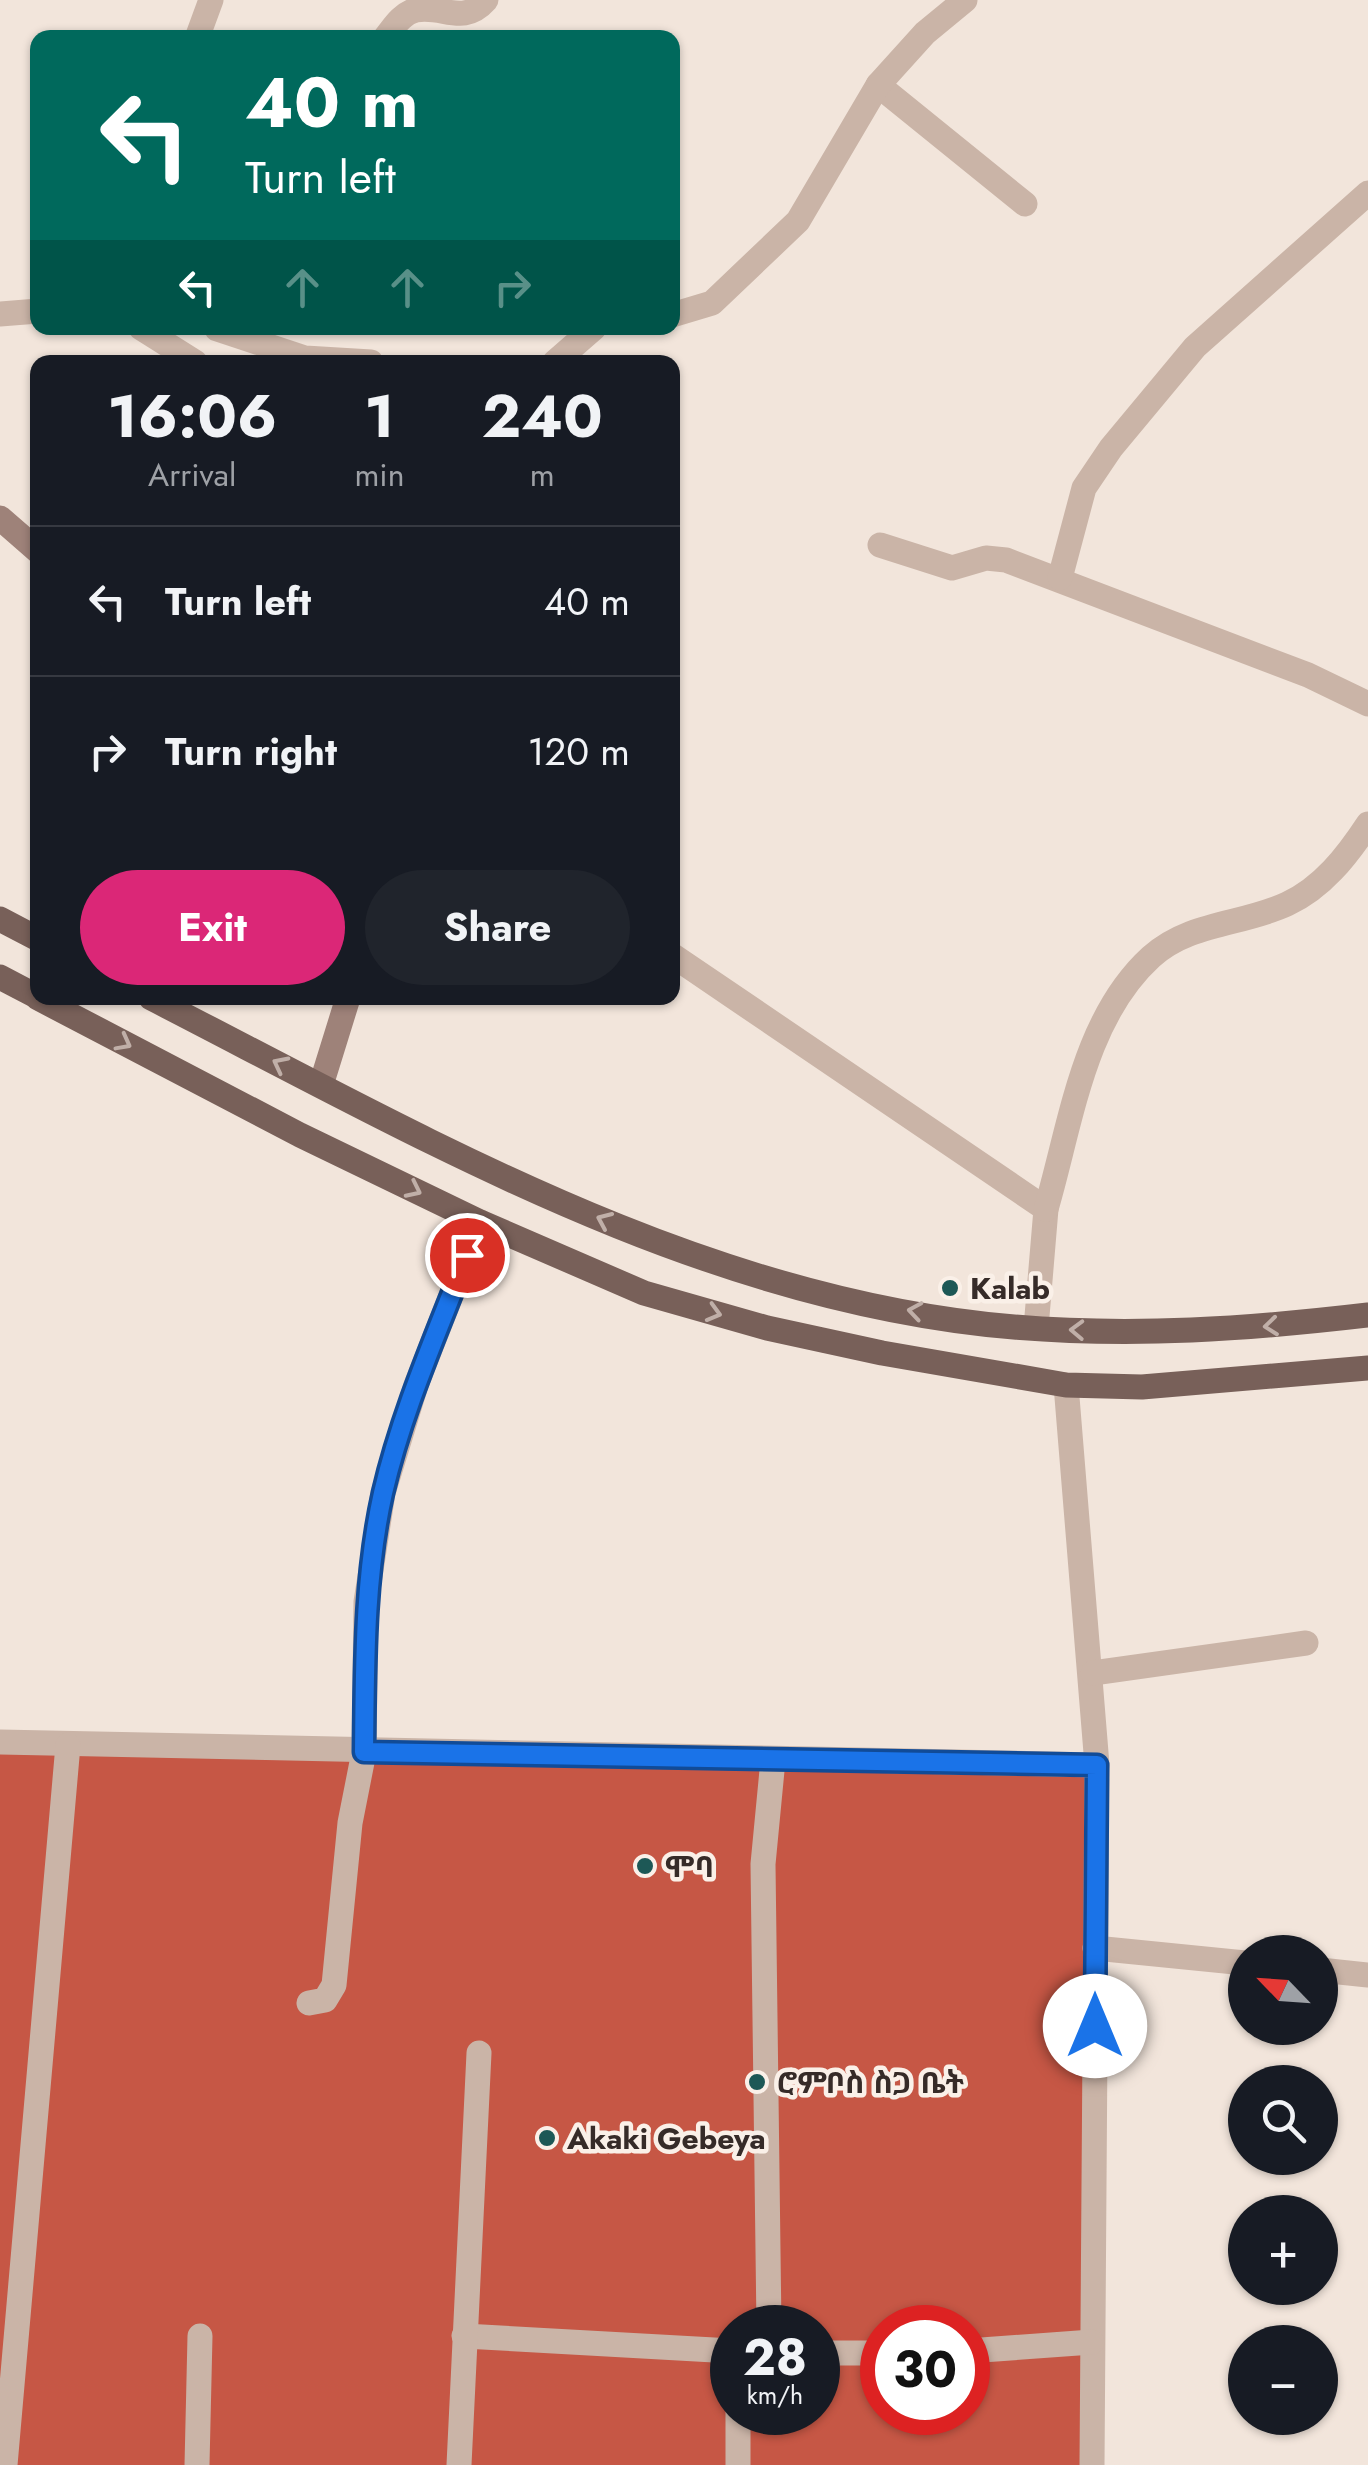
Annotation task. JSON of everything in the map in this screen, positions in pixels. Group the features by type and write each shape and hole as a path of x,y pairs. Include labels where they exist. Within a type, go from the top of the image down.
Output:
{"main road":[{"path":"0,518 30,543"},
{"path":"0,920 30,935"},
{"path":"0,978 30,993"},
{"path":"53,1005 300,1135 480,1222 644,1293 768,1328 882,1354 1066,1384 1142,1387 1368,1368"},
{"path":"165,1005 509,1179 657,1244 786,1283 892,1307 1036,1328 1222,1332 1368,1315"},
{"path":"321,1085 346,1005"}],"street":[{"path":"200,30 211,0"},
{"path":"391,30 402,17 416,10 460,16 477,10 486,0"},
{"path":"680,313 712,303 798,221 878,85 925,33 965,0"},
{"path":"878,85 1025,204"},
{"path":"1060,578 1084,488 1111,448 1194,347 1368,193"},
{"path":"0,314 30,312"},
{"path":"152,335 184,355"},
{"path":"237,335 291,355"},
{"path":"563,355 586,335"},
{"path":"880,545 952,568 986,558 1006,560 1308,676 1368,704"},
{"path":"1036,1328 1046,1209 1098,1030 1118,993 1154,954 1198,930 1286,905 1319,884 1368,824"},
{"path":"680,960 1046,1209"},
{"path":"309,2002 325,2000 334,1985 350,1824 364,1752 366,1602 383,1493 416,1385 480,1222"},
{"path":"1066,1384 1093,1672 1097,1765 1092,2465"},
{"path":"1093,1672 1306,1643"},
{"path":"0,1742 1097,1765"},
{"path":"5,2465 68,1745"},
{"path":"769,2305 762,1864 774,1760"},
{"path":"1096,1948 1228,1961"},
{"path":"1338,1972 1368,1975"},
{"path":"459,2465 479,2053"},
{"path":"197,2465 200,2336"},
{"path":"464,2336 710,2350"},
{"path":"990,2349 1092,2342"},
{"path":"738,2435 738,2465"}],"building":[{"name":"Akaki Gebeya","path":"0,1747 1097,1765 1092,2465 0,2465"}],"place":[{"name":"Kalab","path":"950,1288"},
{"name":"ሞባ","path":"645,1866"},
{"name":"ሮምቦስ ስጋ ቤት","path":"757,2082"},
{"name":"Akaki Gebeya","path":"547,2138"}],"route":[{"path":"467,1255 416,1385 383,1493 366,1602 364,1752 1097,1765 1095,2026"}]}
